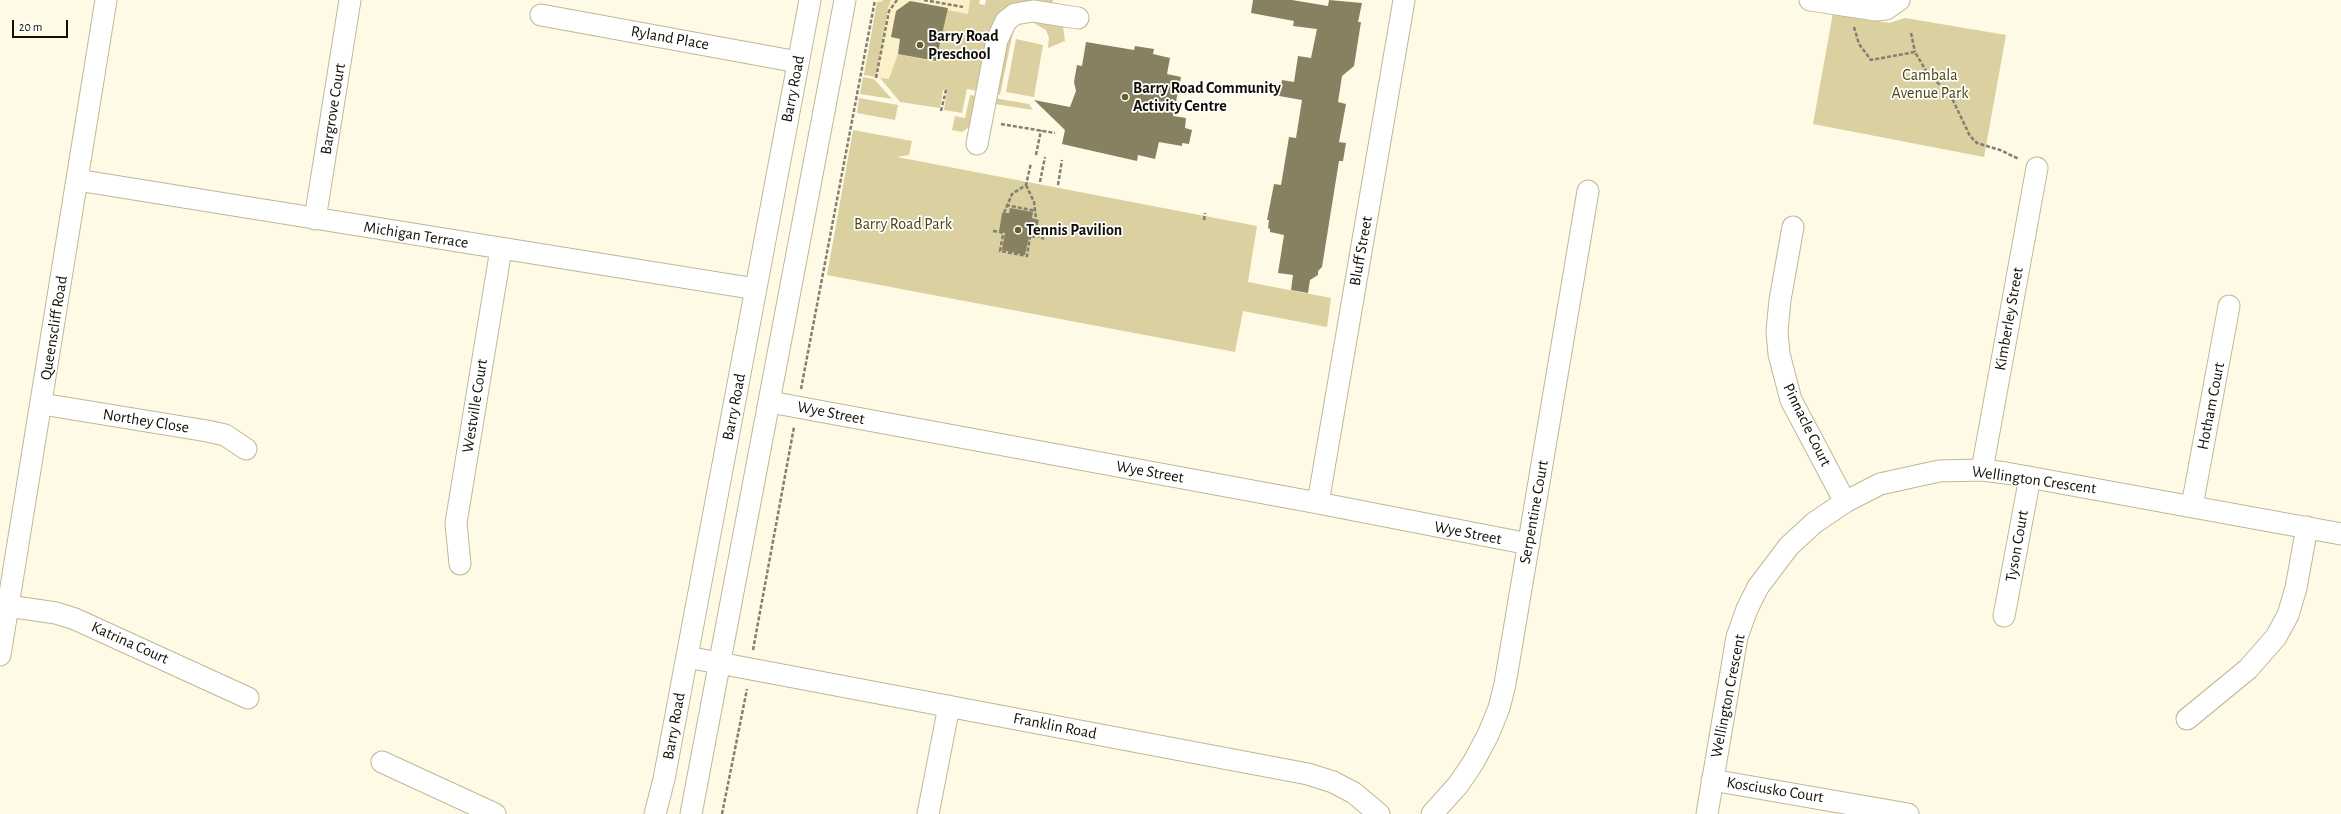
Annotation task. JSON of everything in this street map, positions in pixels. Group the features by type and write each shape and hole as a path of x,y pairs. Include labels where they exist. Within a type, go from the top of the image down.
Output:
{"street":[{"name":"Queenscliff Road","path":"0,655 42,404 106,0"},
{"name":"Bargrove Court","path":"315,219 350,0"},
{"name":"Barry Road","path":"656,814 664,779 810,0"},
{"path":"691,814 721,664 844,0"},
{"name":"Bluff Street","path":"1318,503 1404,0"},
{"path":"1810,0 1876,10 1886,9 1899,0"},
{"path":"977,144 997,40 1006,21 1015,14 1033,11 1078,18"},
{"name":"Ryland Place","path":"541,15 798,62"},
{"name":"Kimberley Street","path":"1982,470 2029,164"},
{"name":"Michigan Terrace","path":"77,180 756,289"},
{"name":"Serpentine Court","path":"1432,814 1458,785 1473,763 1488,735 1499,708 1529,544 1588,191"},
{"name":"Pinnacle Court","path":"1793,227 1780,300 1778,354 1791,400 1845,502"},
{"name":"Westville Court","path":"460,564 456,522 501,249"},
{"name":"Hotham Court","path":"2192,506 2229,306"},
{"name":"Wye Street","path":"770,402 1318,503 1529,544"},
{"name":"Northey Close","path":"42,404 207,431 225,436 246,449"},
{"name":"Wellington Crescent","path":"1707,814 1730,667 1737,637 1747,609 1758,587 1789,546 1814,522 1845,502 1880,484 1909,476 1939,471 1982,470 2030,477 2341,534"},
{"name":"Tyson Court","path":"2004,616 2030,477"},
{"path":"2187,719 2248,670 2276,637 2288,615 2296,588 2307,527"},
{"name":"Katrina Court","path":"8,606 56,613 75,619 248,698"},
{"name":"Franklin Road","path":"687,657 1308,774 1333,782 1354,793 1379,814"},
{"path":"928,814 949,706"},
{"path":"382,762 495,814"},
{"name":"Kosciusko Court","path":"1712,780 1908,814"}],"path":[{"path":"876,78 889,11 898,0"},
{"path":"924,0 963,7"},
{"path":"1854,27 1859,44 1871,60 1915,52"},
{"path":"1911,33 1915,52 1930,76 1949,92 1970,136 1977,143 2000,150 2029,164"},
{"path":"941,111 946,90"},
{"path":"1002,124 1055,133"},
{"path":"1036,155 1041,130"},
{"path":"1040,182 1045,157"},
{"path":"1058,185 1062,160"},
{"path":"1031,163 1026,185 1036,211 1036,219"},
{"path":"1004,213 1006,205 1012,194 1026,185"},
{"path":"1006,205 1036,211"},
{"path":"1204,220 1205,213"},
{"path":"993,231 1001,232 1003,235 1000,251 1027,256 1030,237 1032,238"},
{"path":"1036,235 1044,239"}],"shaded area":[{"name":"Barry Road Preschool","path":"878,0 980,0 963,93 864,75"}],"green space":[{"path":"883,0 891,0 888,8 876,77 864,75 877,2 882,2"},
{"path":"970,0 980,0 979,4 985,5 986,0 1053,0 1052,6 1025,3 978,91 967,89 962,113 944,110 947,90 943,90 940,108 900,102 880,78 889,79 898,54 936,62 947,10 968,14"},
{"name":"Cambala Avenue Park","path":"1833,13 1889,23 1905,18 2006,35 1984,157 1813,124"},
{"path":"1020,20 1063,26 1065,41 1048,48 1049,38 1046,30 1032,22 1018,25 1013,32 1000,95 994,93 1005,35"},
{"path":"1016,39 1043,45 1034,97 1006,92"},
{"path":"863,77 874,79 892,99 860,94"},
{"path":"970,95 979,96 972,125 962,132 952,130 955,116 965,118"},
{"path":"859,98 898,105 895,120 857,113"},
{"path":"994,98 1029,104 1033,110 995,104"},
{"name":"Barry Road Park","path":"853,130 912,141 909,155 897,157 1257,226 1248,282 1331,298 1327,327 1243,311 1235,352 827,275"}],"building":[{"path":"1253,0 1292,0 1328,6 1329,0 1362,3 1358,22 1361,22 1354,66 1342,76 1338,102 1346,104 1339,142 1346,143 1343,161 1339,161 1322,267 1318,271 1318,275 1310,280 1308,293 1291,290 1293,275 1278,273 1284,235 1270,232 1270,229 1268,228 1269,220 1267,220 1274,184 1281,185 1289,137 1296,138 1302,100 1279,96 1282,80 1294,82 1298,56 1311,58 1317,29 1293,26 1294,21 1251,13"},
{"name":"Barry Road Preschool","path":"910,1 948,8 936,61 898,54 900,39 891,37 896,11"},
{"name":"Barry Road Community Activity Centre","path":"1086,42 1134,50 1135,46 1154,49 1153,54 1170,58 1167,74 1181,77 1173,116 1186,118 1185,128 1192,130 1189,144 1182,143 1182,146 1159,142 1155,159 1138,155 1137,161 1062,144 1065,130 1034,100 1070,107 1076,91 1074,82 1077,65 1082,66"},
{"name":"Tennis Pavilion","path":"1010,208 1033,212 1032,218 1039,220 1035,238 1029,237 1025,255 1002,250 1005,233 999,232 1002,213 1009,213"}],"place":[{"name":"Barry Road Preschool","path":"920,45"},
{"name":"Barry Road Community Activity Centre","path":"1125,97"},
{"name":"Tennis Pavilion","path":"1018,230"}]}
